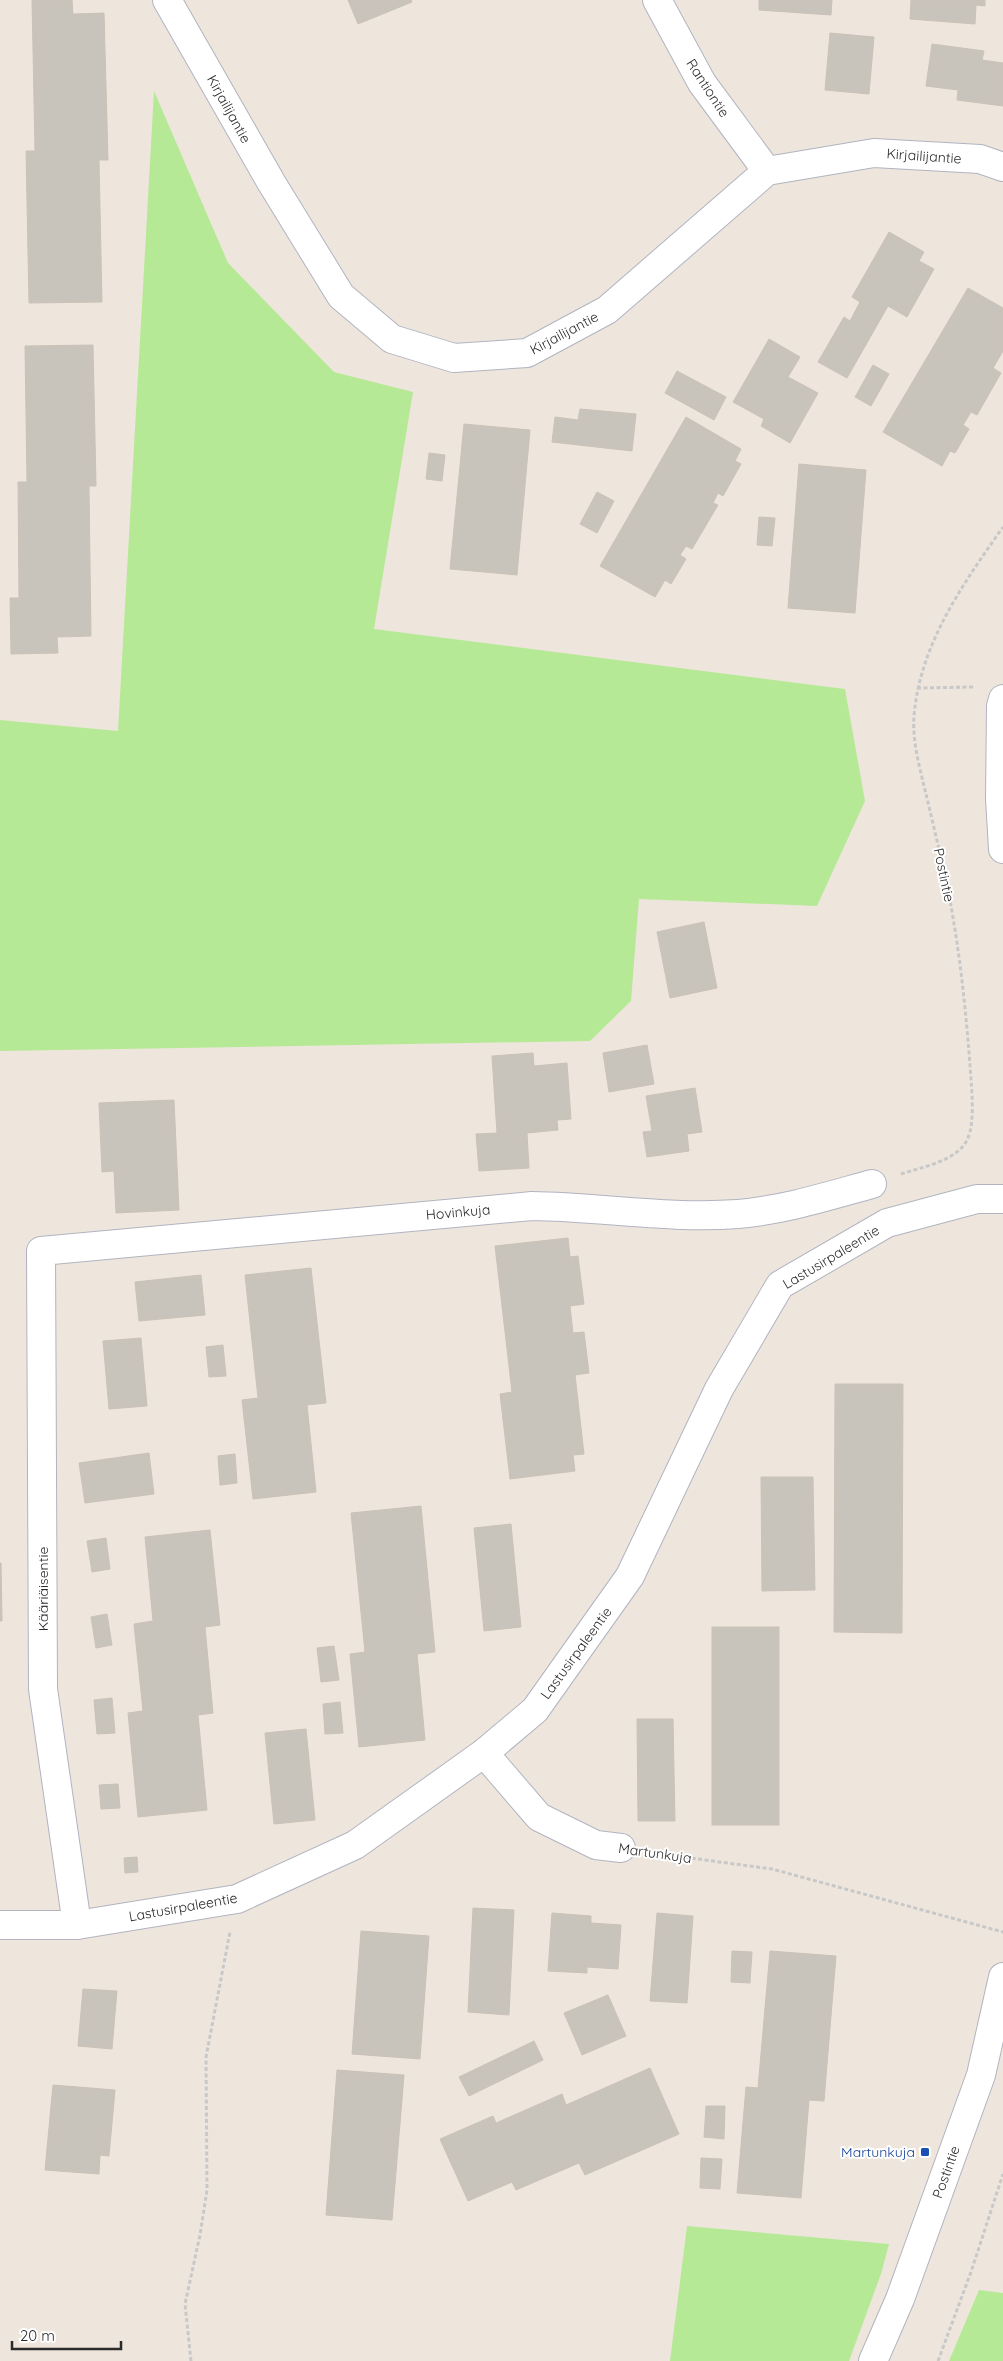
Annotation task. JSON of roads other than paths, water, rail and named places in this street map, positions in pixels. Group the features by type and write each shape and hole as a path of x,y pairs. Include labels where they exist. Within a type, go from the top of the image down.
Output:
{"street":[{"name":"Kirjailijantie","path":"167,0 271,182 341,296 392,339 454,358 528,353 607,310 767,171 874,153 980,159 1003,167"},
{"name":"Rantiontie","path":"657,0 702,83 767,171"},
{"path":"1003,699 1001,706 1000,799 1003,849"},
{"name":"Hovinkuja","path":"41,1251 532,1206 578,1206 682,1215 739,1214 812,1201 872,1184"},
{"name":"Lastusirpaleentie","path":"0,1925 77,1925 237,1899 355,1845 484,1753 535,1710 630,1576 719,1389 780,1285 887,1224 977,1199 1003,1199"},
{"name":"Kääriäisentie","path":"41,1251 43,1689 77,1925"},
{"name":"Martunkuja","path":"484,1753 539,1817 596,1845 621,1848"},
{"name":"Postintie","path":"873,2361 900,2299 981,2075 1003,1977"}],"place":[{"name":"Martunkuja","path":"925,2152"}]}
